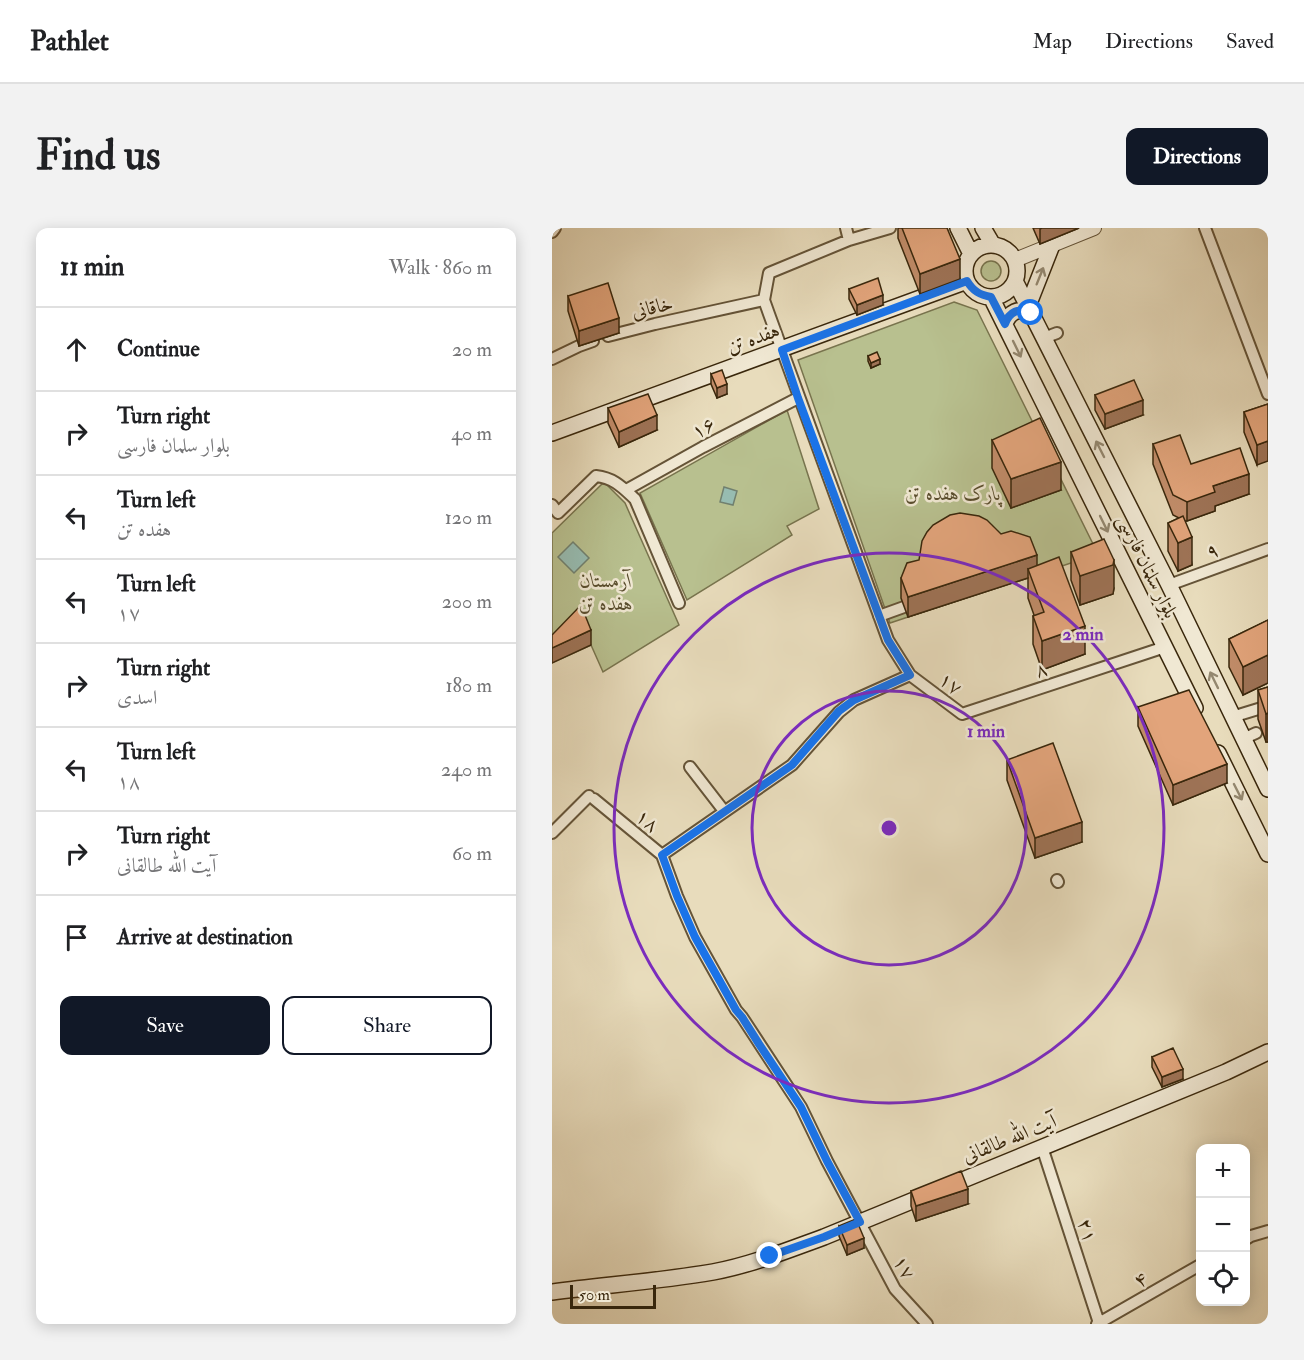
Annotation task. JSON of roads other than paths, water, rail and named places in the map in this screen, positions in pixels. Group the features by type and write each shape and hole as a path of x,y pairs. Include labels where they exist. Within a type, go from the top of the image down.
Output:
{"main road":[{"path":"958,228 971,254"},
{"path":"983,228 993,245"},
{"path":"1005,324 1008,316 1016,311 1029,310 1055,242"},
{"path":"993,245 1006,249 1015,260 1017,274 1011,288 1005,293 991,297 977,292 967,281 965,267 971,254 977,249 993,245"},
{"name":"هفده تن","path":"552,433 967,281"},
{"name":"بلوار سلمان فارسی","path":"1015,281 1029,310 1050,335 1232,717 1249,736 1268,789"},
{"name":"بلوار سلمان فارسی","path":"991,297 1202,720"},
{"path":"1214,749 1268,854"},
{"name":"آیت الله طالقانی","path":"552,1292 716,1272 770,1256 858,1225 933,1195 1042,1147 1170,1101 1268,1052"}],"street":[{"path":"552,232 555,228"},
{"path":"846,228 849,240"},
{"path":"782,350 764,300 769,273 849,240 890,228"},
{"path":"1015,260 1094,228"},
{"path":"1204,228 1268,394"},
{"name":"خاقانی","path":"552,359 579,345 620,333 764,300"},
{"name":"۱۷","path":"782,350 888,640 910,675 962,714"},
{"name":"۱۶","path":"626,490 702,447 798,398"},
{"path":"552,505 558,513 596,476 608,477 626,490 634,499 679,603"},
{"name":"۹","path":"1169,585 1268,549"},
{"path":"879,616 904,607"},
{"name":"۸","path":"962,714 1035,696 1165,647"},
{"path":"662,855 792,765 839,711 854,700 910,675"},
{"path":"1232,717 1268,706"},
{"path":"690,767 724,811"},
{"name":"۱۸","path":"552,832 591,798 662,855 695,937 736,1010 801,1107 858,1225"},
{"name":"۲۱","path":"1042,1147 1098,1323"},
{"name":"۱۷","path":"858,1225 895,1288 927,1324"},
{"path":"1250,1236 1268,1231"},
{"name":"۴","path":"1098,1323 1196,1267"}],"water":[{"path":"724,487 737,491 733,505 720,502"},
{"path":"573,542 589,558 574,573 558,557"}],"park label":[{"name":"پارک هفده تن","path":"953,493"},
{"name":"آرمستان هفده تن","path":"606,592"}]}
